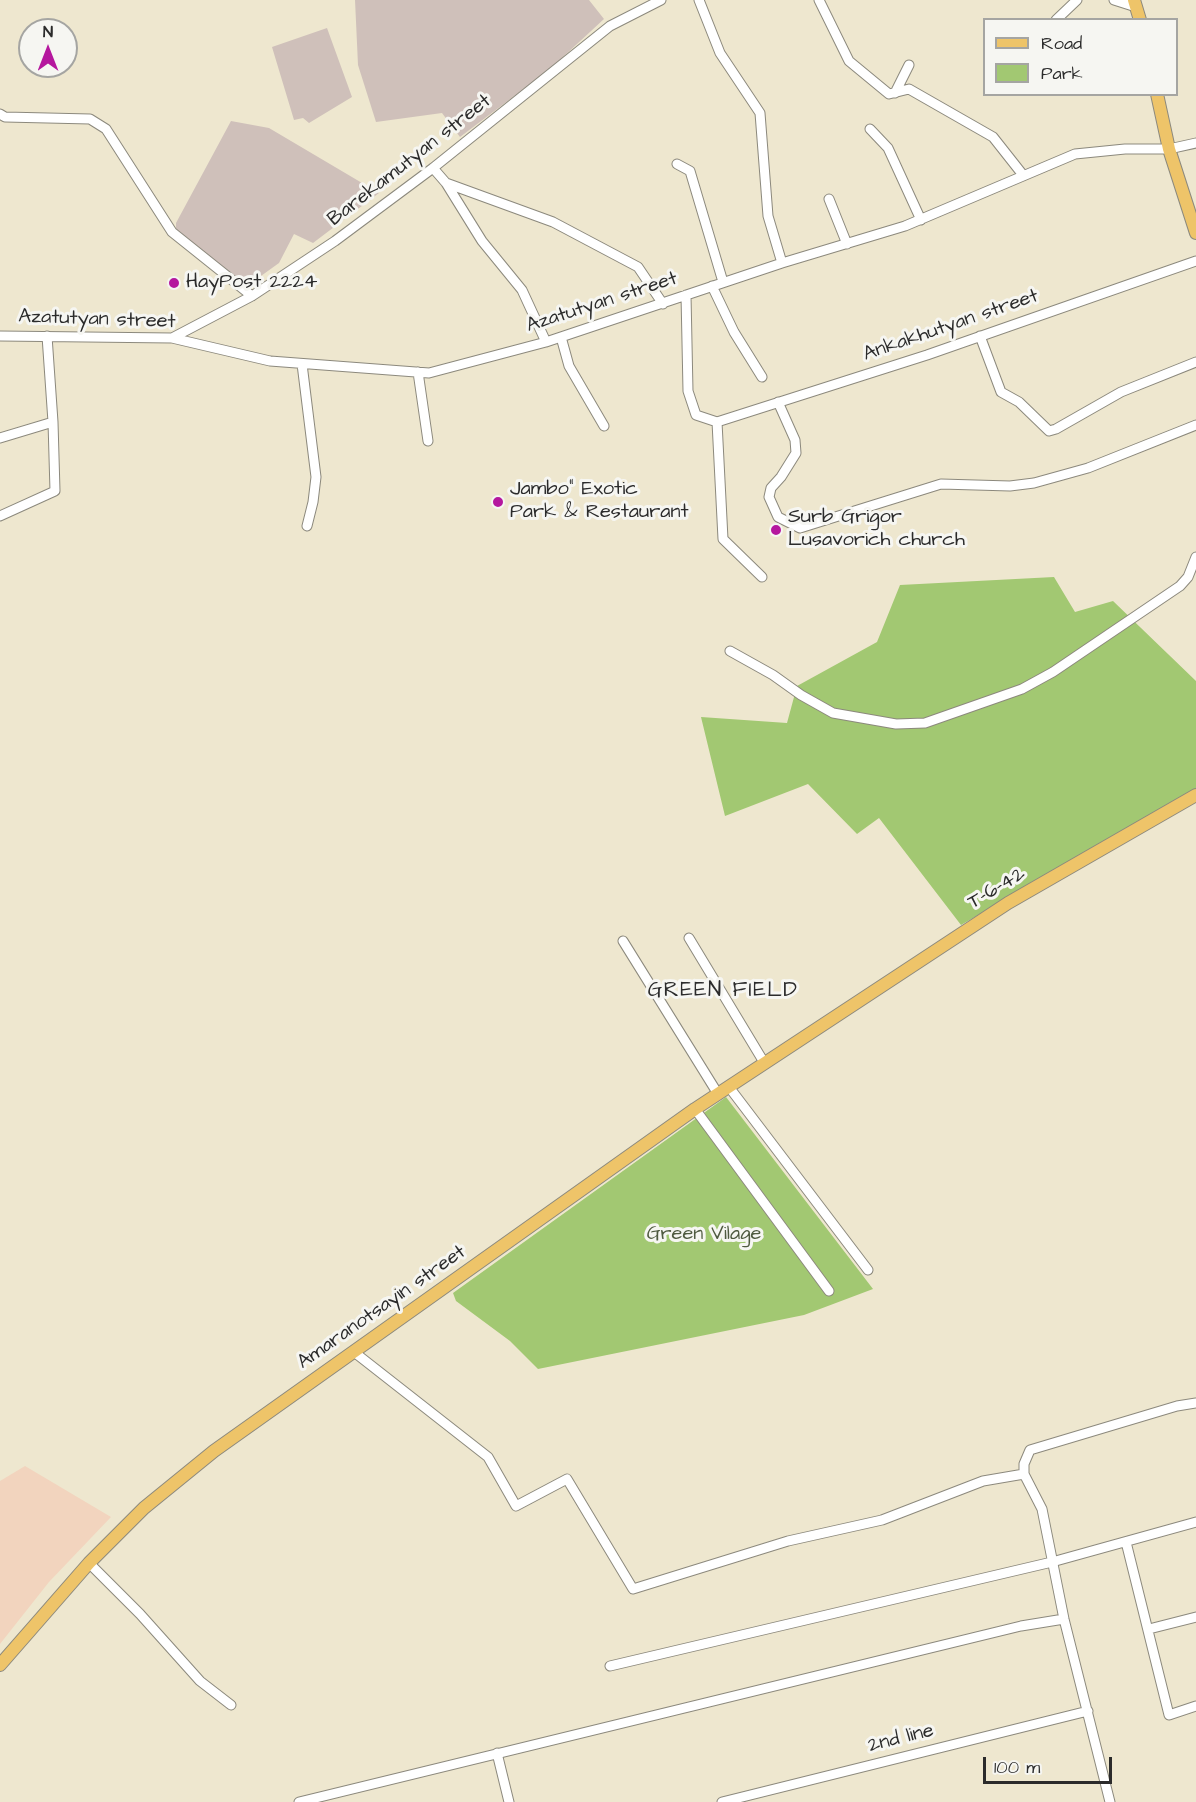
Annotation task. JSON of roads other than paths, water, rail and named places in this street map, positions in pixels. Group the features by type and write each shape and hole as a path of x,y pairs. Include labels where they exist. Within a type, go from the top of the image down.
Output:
{"main road":[{"path":"1135,3 1139,18"},
{"path":"1157,96 1169,149 1196,233"},
{"name":"T-6-42","path":"823,1025 1008,903 1196,795"},
{"name":"Amaranotsayin street","path":"0,1665 89,1563 144,1508 214,1451 695,1109 823,1025"}],"street":[{"name":"Barekamutyan street","path":"172,338 252,296 335,241 434,168 610,26 661,0"},
{"path":"699,0 720,53 760,112 768,216 782,263"},
{"path":"819,0 849,61 889,94 909,89 993,136 1023,175"},
{"path":"1058,18 1077,0"},
{"path":"1114,0 1135,3"},
{"path":"895,93 909,65"},
{"path":"0,114 5,117 90,119 106,129 172,232 252,296"},
{"path":"870,129 888,148 921,219"},
{"name":"Azatutyan street","path":"0,336 172,338 270,362 429,373 546,342 723,282 905,226 1075,154 1125,149 1169,149 1196,143"},
{"path":"677,164 690,171 723,282"},
{"path":"434,168 482,241 522,290 546,342"},
{"path":"446,183 553,222 638,267 663,304"},
{"path":"829,199 847,244"},
{"name":"Ankakhutyan street","path":"717,422 980,336 1196,261"},
{"path":"712,286 734,332 762,377"},
{"path":"686,295 688,391 696,415 717,422 723,539 762,577"},
{"path":"0,516 55,491 47,336"},
{"path":"980,336 1001,392 1019,402 1049,431 1121,392 1196,362"},
{"path":"561,337 569,366 604,426"},
{"path":"302,364 316,477 307,526"},
{"path":"418,372 428,441"},
{"path":"778,402 795,440 796,453 782,477 771,488 769,496 778,517 800,528 941,484 1010,486 1034,483 1088,468 1196,425"},
{"path":"0,438 53,422"},
{"path":"730,651 833,713 896,724 925,723 1022,689 1053,672 1180,586 1188,577 1196,556"},
{"path":"688,938 765,1064"},
{"path":"623,941 718,1094"},
{"path":"729,1087 868,1270"},
{"path":"695,1109 829,1291"},
{"path":"354,1352 488,1457 516,1506 567,1479 633,1589 788,1541 882,1520 983,1481 1024,1474"},
{"path":"1110,1802 1064,1619 1042,1509 1024,1474 1024,1464 1030,1450 1177,1406 1196,1403"},
{"path":"610,1666 1052,1562 1196,1522"},
{"path":"1125,1542 1169,1714 1196,1706"},
{"path":"89,1563 141,1614 200,1682 231,1705"},
{"path":"1149,1629 1196,1617"},
{"path":"299,1802 1021,1626 1064,1619"},
{"name":"2nd line","path":"722,1802 1088,1711"},
{"path":"497,1753 508,1802"}],"place":[{"name":"HayPost 2224","path":"174,283"},
{"name":"Jambo\" Exotic Park & Restaurant","path":"498,502"},
{"name":"Surb Grigor Lusavorich church","path":"776,530"}],"district":[{"name":"GREEN FIELD","path":"723,992"}],"park label":[{"name":"Green Vilage","path":"704,1235"}]}
